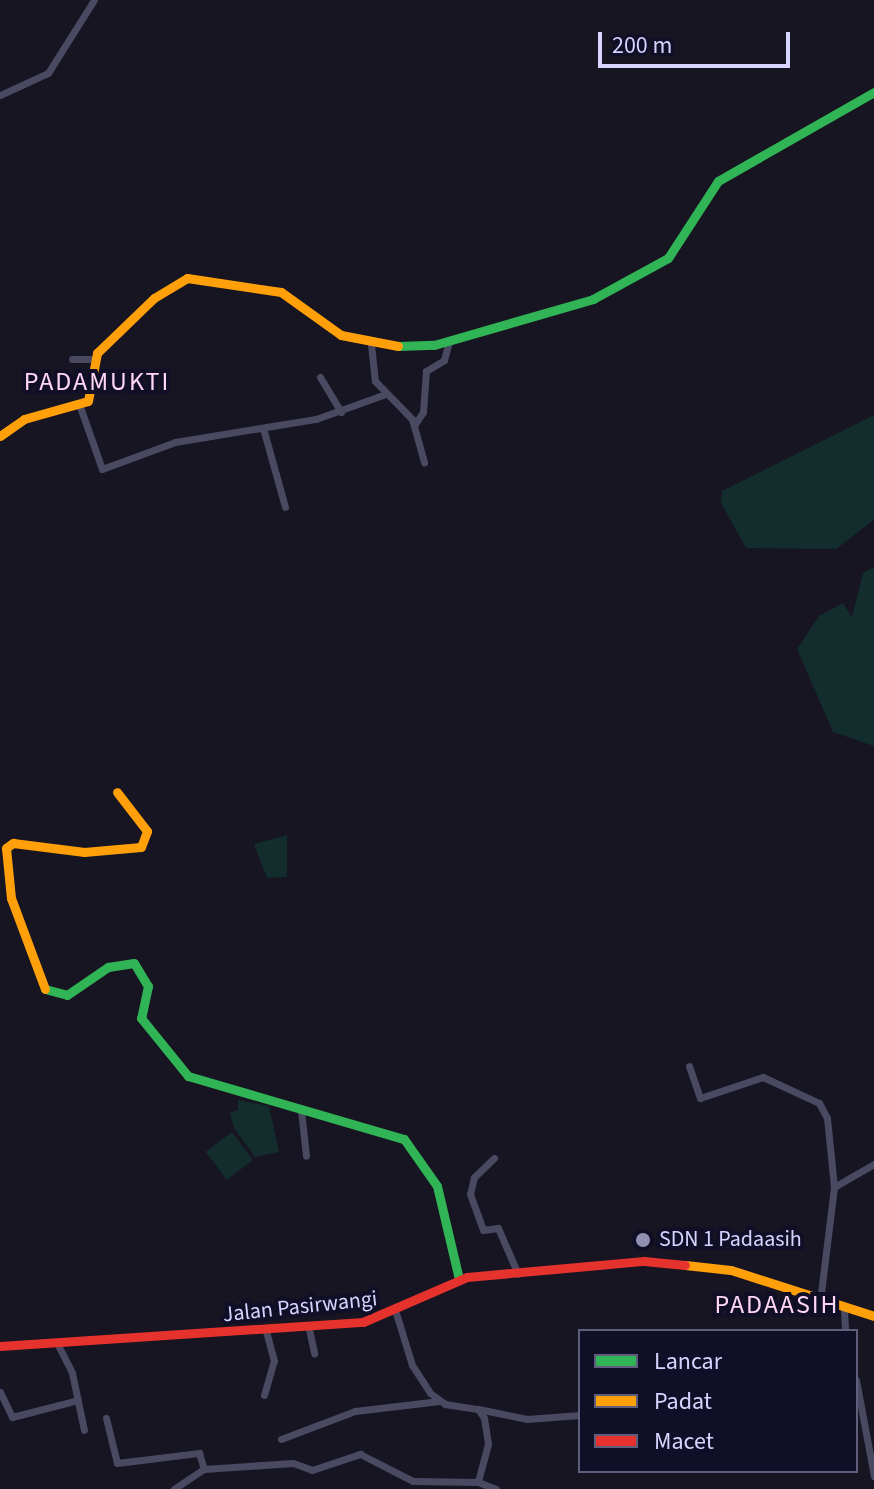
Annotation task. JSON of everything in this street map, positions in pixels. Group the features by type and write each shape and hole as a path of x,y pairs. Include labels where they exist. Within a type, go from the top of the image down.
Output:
{"street":[{"path":"0,95 48,73 94,0"},
{"path":"72,359 93,359 154,298 187,278 281,292 341,335 371,344 449,341 627,284 677,249 710,187 874,92"},
{"path":"415,424 423,412 426,371 444,360 449,341"},
{"path":"371,344 383,395 415,424 424,462"},
{"path":"0,436 24,419 79,404 93,394 93,359"},
{"path":"320,377 341,412"},
{"path":"79,404 102,469 175,442 341,412 383,395"},
{"path":"263,428 285,507"},
{"path":"117,792 147,831 141,847 84,852 3,847 11,898 46,991 72,993 108,967 134,963 148,986 141,1018 184,1073 408,1143 437,1186 459,1279"},
{"path":"689,1066 700,1098 763,1077 819,1103 827,1118 834,1187 820,1301"},
{"path":"301,1110 306,1156"},
{"path":"494,1158 474,1177 470,1194 483,1230 498,1228 518,1274"},
{"path":"834,1187 874,1164"},
{"name":"Jalan Pasirwangi","path":"0,1346 309,1329 396,1313 459,1279 681,1260 770,1281 820,1301 874,1316"},
{"path":"844,1309 845,1329"},
{"path":"396,1313 412,1365 439,1401"},
{"path":"309,1329 314,1353"},
{"path":"264,1395 274,1361 266,1332"},
{"path":"58,1345 78,1400 84,1430"},
{"path":"858,1391 874,1476"},
{"path":"0,1392 12,1417 78,1400"},
{"path":"281,1439 355,1411 439,1401 527,1419 578,1415"},
{"path":"478,1409 488,1433 478,1482"},
{"path":"106,1418 117,1463 199,1453 204,1469"},
{"path":"858,1429 865,1429"},
{"path":"174,1489 204,1469 293,1463 312,1470 360,1454 413,1481 478,1482 496,1489"}],"green space":[{"path":"874,415 874,520 836,549 746,548 721,503 722,491"},
{"path":"874,567 874,746 833,732 797,649 819,616 843,603 852,617 863,573"},
{"path":"287,835 287,877 267,878 254,844"},
{"path":"238,1100 269,1106 279,1152 255,1157 234,1128 230,1113 238,1110"},
{"path":"232,1132 253,1160 227,1180 206,1152"}],"traffic: fast":[{"path":"398,346 434,345 593,299 668,258 718,181 874,92"},
{"path":"45,989 67,995 108,967 134,963 148,986 141,1018 188,1076 404,1139 437,1186 459,1279"}],"traffic: slow":[{"path":"0,436 24,419 88,401 97,353 154,298 187,278 281,292 341,335 398,346"},
{"path":"45,989 11,898 6,848 13,843 84,852 141,847 147,831 117,792"},
{"path":"685,1265 731,1270 874,1316"}],"traffic: jam":[{"path":"0,1346 363,1322 467,1277 644,1261 685,1265"}],"place":[{"name":"SDN 1 Padaasih","path":"643,1240"}],"district":[{"name":"PADAMUKTI","path":"97,382"},
{"name":"PADAASIH","path":"777,1305"}]}
